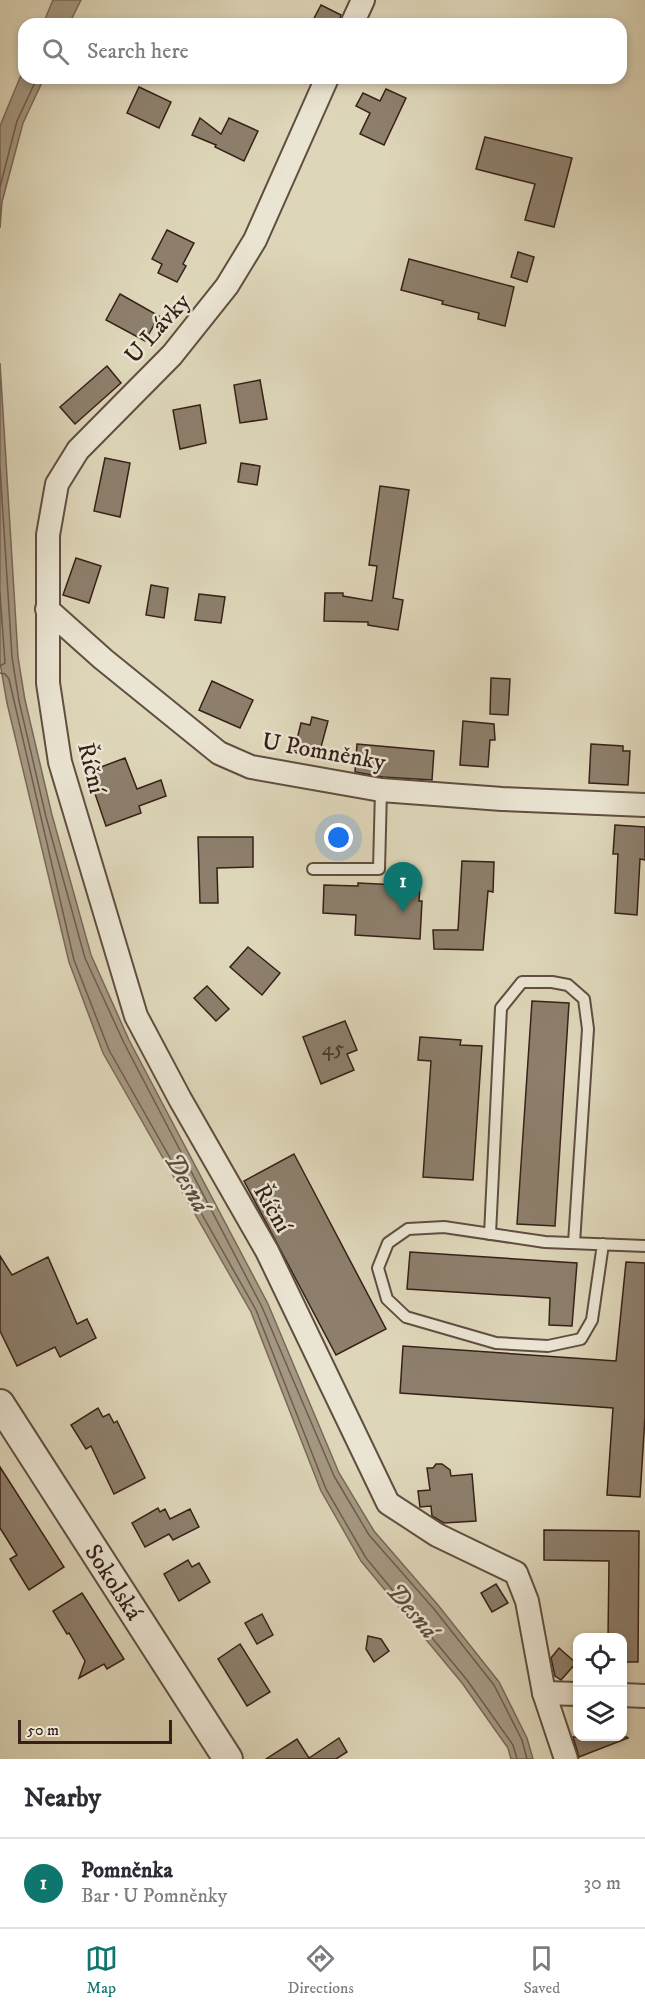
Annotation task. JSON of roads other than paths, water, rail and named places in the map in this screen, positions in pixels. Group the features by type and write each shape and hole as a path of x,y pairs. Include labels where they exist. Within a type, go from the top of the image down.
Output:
{"street":[{"path":"355,18 363,0"},
{"name":"U Lávky","path":"47,609 48,535 57,484 78,450 172,355 227,286 255,240 324,84"},
{"name":"U Pomněnky","path":"47,609 103,659 219,753 251,767 381,790 645,806"},
{"name":"Říční","path":"47,609 48,683 60,762 136,1016 180,1099 267,1251 388,1503 437,1535 516,1573 527,1601 544,1694 566,1759"},
{"name":"Sokolská","path":"0,1404 228,1759"},
{"path":"544,1694 573,1694"},
{"path":"627,1695 645,1696"}],"lane":[{"path":"313,869 379,869 381,790"},
{"path":"490,1234 501,1008 522,982 552,982 568,985 584,999 588,1029 574,1243"},
{"path":"603,1244 592,1320 581,1339 548,1346 496,1343 406,1317 387,1299 378,1268 388,1243 408,1229 444,1227 545,1242 603,1244 645,1246"}],"water":[{"path":"53,0 81,0 72,18 46,18"},
{"path":"18,82 41,84 23,123 2,202 0,228 0,126"},
{"name":"Desná","path":"0,363 18,657 25,700 52,815 91,955 129,1040 268,1304 339,1473 374,1531 438,1605 499,1682 527,1738 533,1759 511,1759 508,1748 462,1683 361,1561 321,1491 251,1312 103,1053 69,962 7,703 0,663"}],"place":[{"name":"Pomněnka","path":"403,912"}]}
